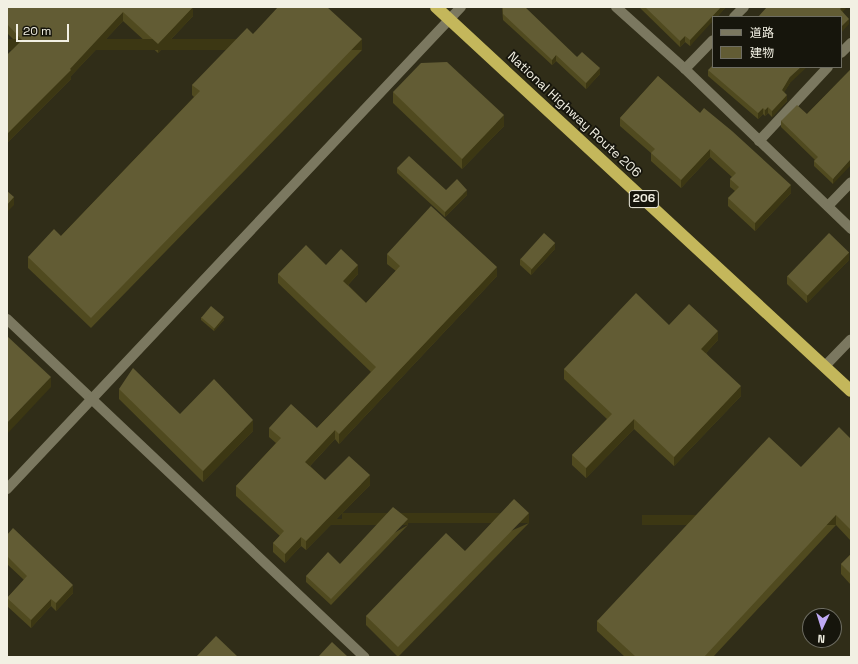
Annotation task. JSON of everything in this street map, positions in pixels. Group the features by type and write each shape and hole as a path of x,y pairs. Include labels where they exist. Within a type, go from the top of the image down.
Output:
{"highway":[{"name":"National Highway Route 206","path":"436,7 851,391"}],"street":[{"path":"7,490 461,7"},
{"path":"616,7 685,69 851,229"},
{"path":"735,16 744,7"},
{"path":"685,69 712,41"},
{"path":"842,52 851,43"},
{"path":"759,141 827,68"},
{"path":"828,206 851,182"},
{"path":"7,319 92,401 365,657"},
{"path":"825,366 851,339"}],"building":[{"path":"7,7 193,7 158,44 123,12 70,69 71,70 7,134 7,55 22,40 7,24"},
{"path":"278,7 327,7 362,39 91,318 28,257 54,229 61,236 200,91 192,85 247,28 253,34"},
{"path":"503,7 525,7 577,57 582,52 600,68 586,83 556,55 552,60 503,14"},
{"path":"645,7 721,7 690,40 685,36 680,41"},
{"path":"767,7 842,7 840,9 849,19 842,26 842,16 759,16"},
{"path":"447,62 504,115 462,159 393,92 421,63"},
{"path":"712,66 712,68 800,68 790,77 782,90 787,95 772,111 768,107 765,110 763,108 758,113 708,70"},
{"path":"851,69 851,159 833,179 814,161 818,157 781,121 797,105 807,114"},
{"path":"658,76 700,113 704,108 732,131 791,185 755,223 728,198 739,187 730,179 736,173 710,149 681,180 651,153 655,149 620,118"},
{"path":"409,156 446,190 457,179 467,190 445,212 397,168"},
{"path":"7,191 14,197 7,205"},
{"path":"431,206 497,267 339,434 335,430 305,462 325,480 349,456 370,475 306,541 301,537 285,554 273,543 284,531 236,486 281,438 269,428 291,404 317,428 376,367 278,274 306,245 326,265 341,249 358,265 343,281 366,303 400,266 387,254"},
{"path":"544,233 555,243 532,269 521,259"},
{"path":"829,233 849,252 807,296 787,276"},
{"path":"636,293 669,325 689,304 718,331 701,349 741,386 674,457 634,419 586,468 572,455 612,414 564,369"},
{"path":"211,306 224,317 214,328 201,317"},
{"path":"7,336 51,377 7,423"},
{"path":"133,368 180,414 214,379 253,420 203,471 119,389"},
{"path":"839,427 851,439 851,530 836,515 704,657 636,657 597,621 769,437 801,467"},
{"path":"514,499 529,513 398,647 366,616 446,533 465,551"},
{"path":"393,507 408,519 331,599 306,576 328,552 340,564"},
{"path":"13,528 73,585 56,603 51,599 31,620 7,598 27,576 7,556 7,535"},
{"path":"851,554 851,574 841,564"},
{"path":"216,636 238,657 196,657"},
{"path":"332,642 348,657 318,657"}]}
